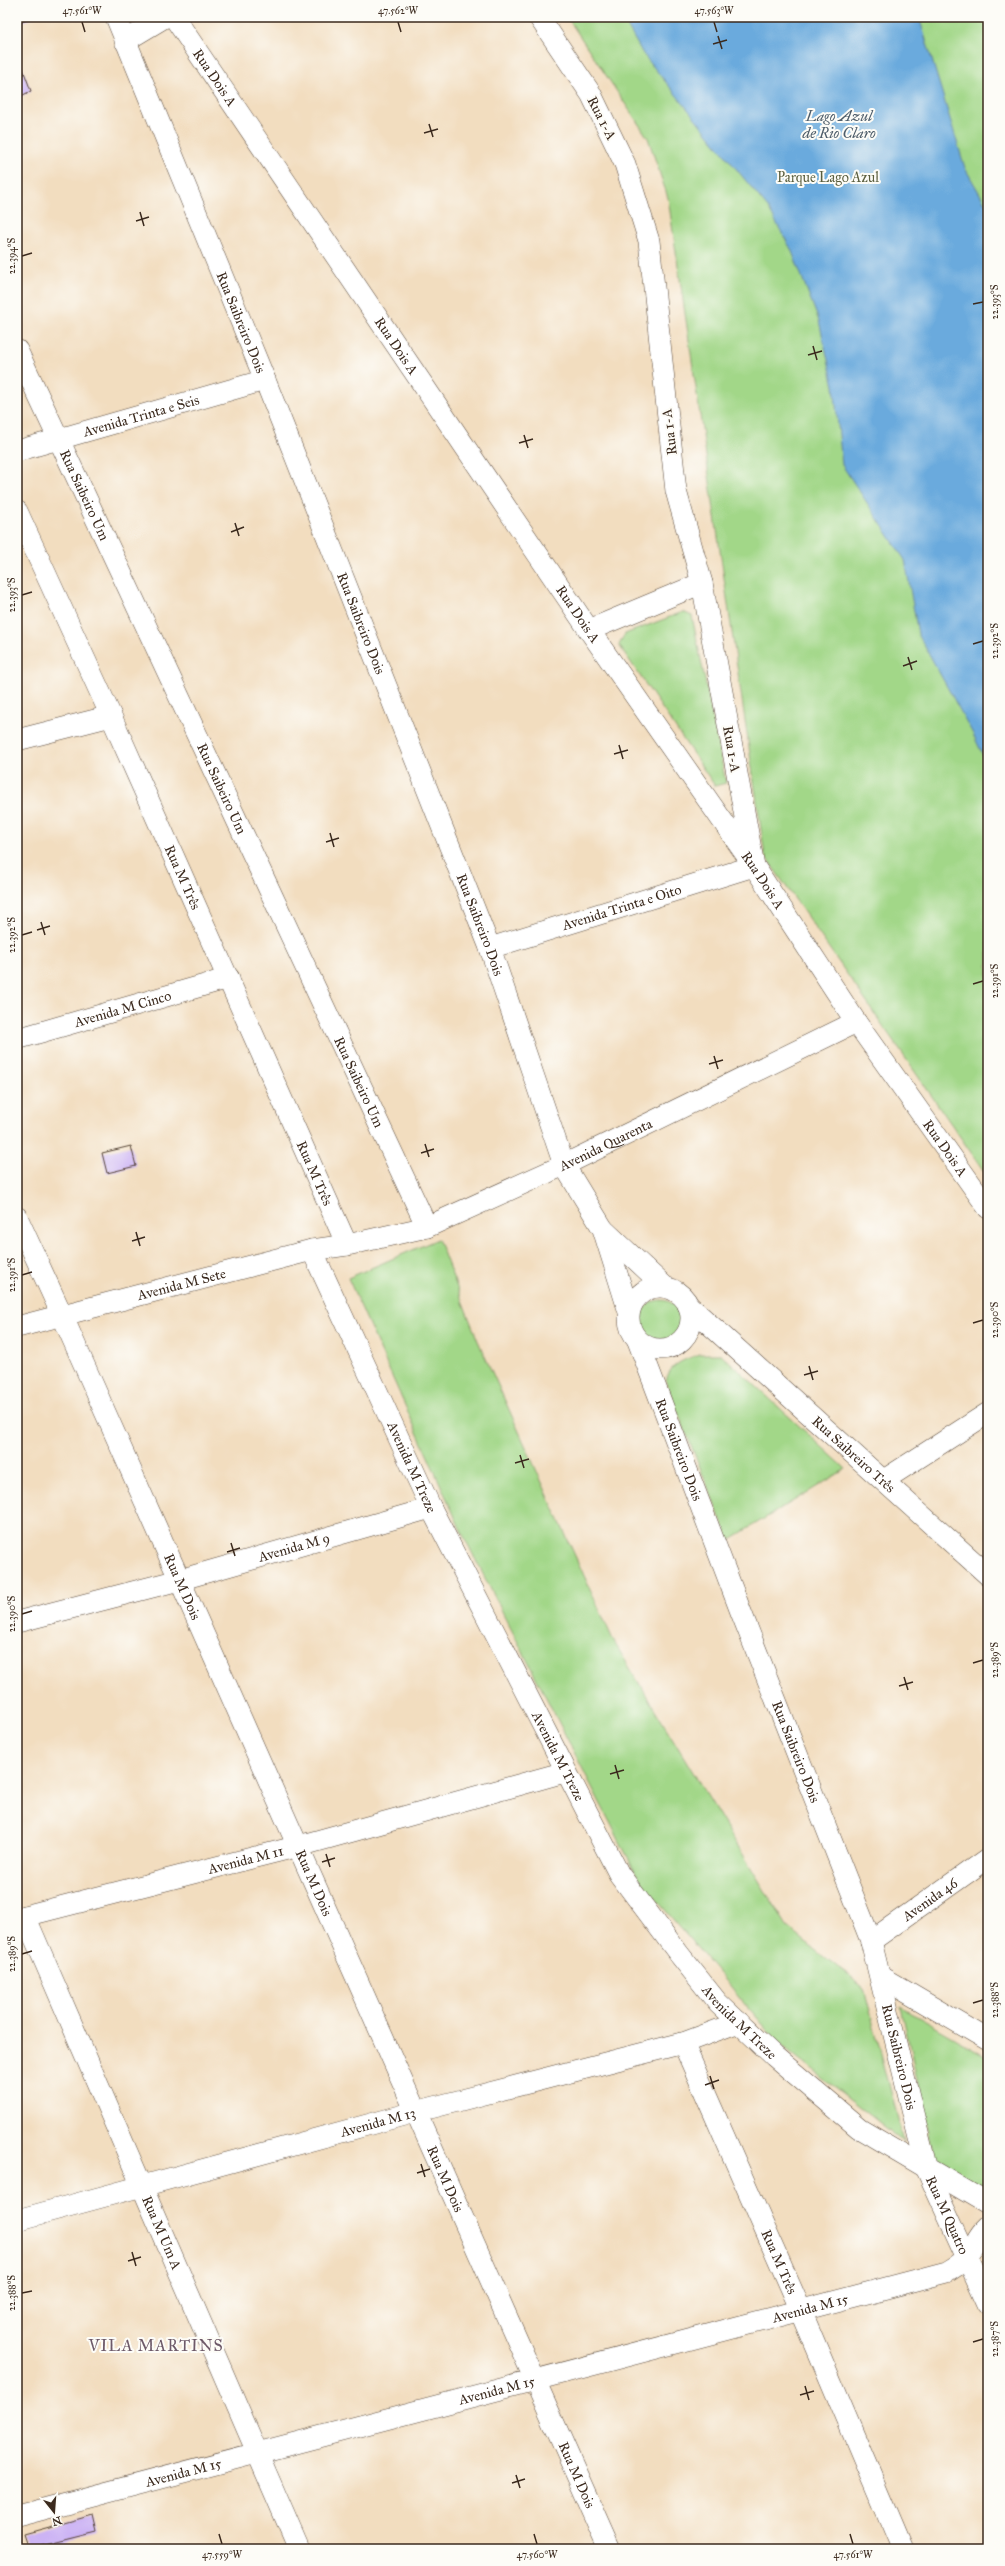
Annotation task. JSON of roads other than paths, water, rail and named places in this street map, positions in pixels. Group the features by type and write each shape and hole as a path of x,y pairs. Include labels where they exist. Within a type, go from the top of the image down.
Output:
{"street":[{"name":"Rua Saibreiro Dois","path":"116,17 265,380 490,948 564,1165 603,1229 629,1312"},
{"path":"125,41 165,17"},
{"name":"Rua Dois A","path":"174,17 589,630 754,866 856,1022 988,1208"},
{"name":"Rua 1-A","path":"539,17 590,94 625,164 649,241 676,491 702,583 754,866"},
{"name":"Rua Saibeiro Um","path":"17,350 427,1227"},
{"name":"Avenida Trinta e Seis","path":"17,451 265,380"},
{"name":"Rua M Três","path":"17,511 229,978 347,1245"},
{"path":"589,630 702,583"},
{"path":"17,740 111,716"},
{"name":"Avenida Trinta e Oito","path":"490,948 754,866"},
{"name":"Avenida M Cinco","path":"17,1039 229,978"},
{"name":"Avenida Quarenta","path":"347,1245 427,1227 564,1165 856,1022"},
{"name":"Rua M Dois","path":"17,1217 299,1846 415,2112 610,2549"},
{"name":"Rua Saibreiro Dois","path":"603,1229 665,1287"},
{"name":"Avenida M Sete","path":"17,1327 312,1250 347,1245"},
{"name":"Avenida M Treze","path":"312,1250 430,1508 619,1874 678,1954 718,2003 774,2056 859,2128 927,2170 988,2204"},
{"path":"665,1287 683,1296 688,1305 692,1319 690,1327 682,1340 668,1348 652,1348 638,1341 632,1332 629,1312 638,1295 646,1290 665,1287"},
{"name":"Rua Saibreiro Três","path":"688,1305 988,1575"},
{"name":"Rua Saibreiro Três","path":"690,1327 721,1334"},
{"name":"Rua Saibreiro Dois","path":"638,1341 741,1612 871,1941 927,2170"},
{"path":"884,1480 988,1413"},
{"name":"Avenida M 9","path":"17,1622 180,1580 430,1508"},
{"name":"Avenida M 11","path":"21,1917 299,1846 565,1772"},
{"name":"Avenida 46","path":"871,1941 988,1858"},
{"name":"Rua M Um A","path":"21,1917 141,2185 299,2549"},
{"path":"881,1977 988,2040"},
{"name":"Avenida M 13","path":"17,2220 141,2185 683,2042 739,2022"},
{"name":"Rua M Três","path":"683,2042 801,2311 902,2549"},
{"name":"Rua M Quatro","path":"927,2170 969,2256 988,2304"},
{"path":"988,2228 978,2237 969,2256 988,2276"},
{"name":"Avenida M 15","path":"17,2516 946,2272 969,2256"}],"water":[{"name":"Lago Azul de Rio Claro","path":"622,17 919,17 965,168 988,208 988,766 973,734 918,634 905,560 842,465 834,386 819,321 791,249 768,208 643,54"}],"district":[{"name":"VILA MARTINS","path":"156,2345"}],"park label":[{"name":"Parque Lago Azul","path":"828,177"}]}
